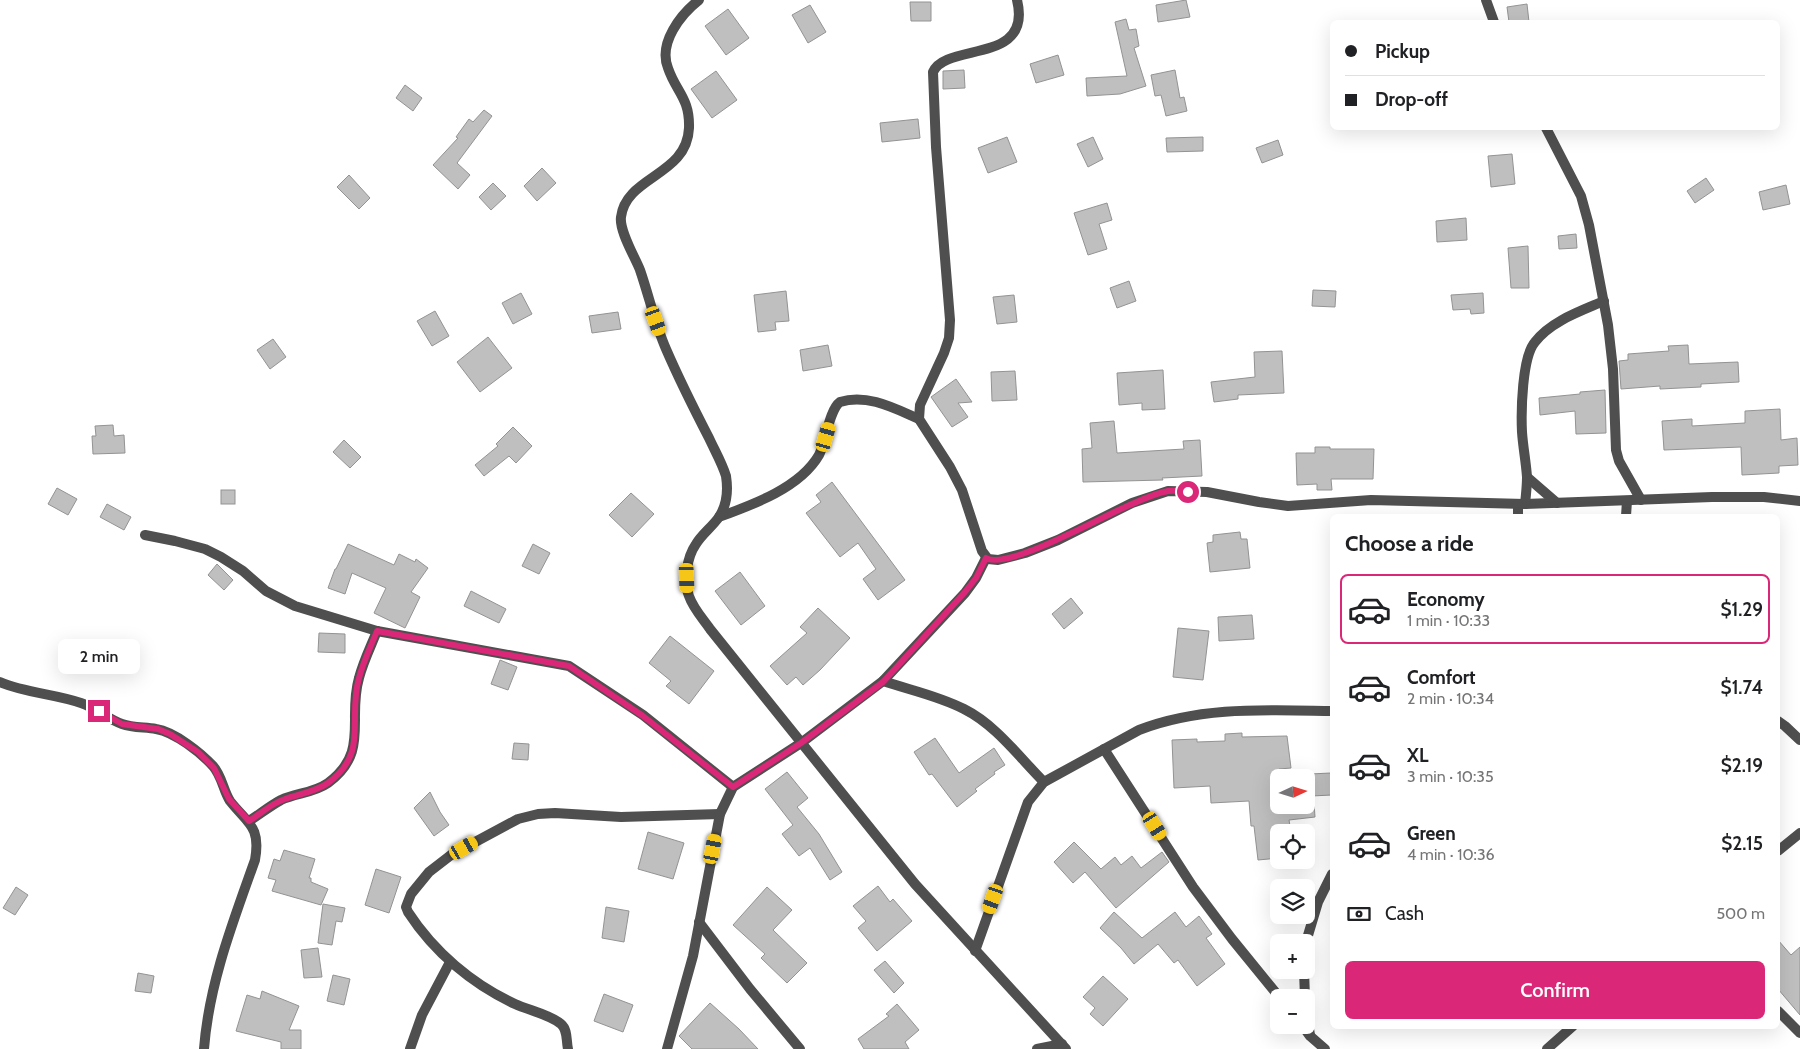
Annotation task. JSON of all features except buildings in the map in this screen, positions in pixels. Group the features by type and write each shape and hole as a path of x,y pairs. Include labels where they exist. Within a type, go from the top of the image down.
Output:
{"street":[{"path":"699,0 691,6 675,28 668,40 666,55 668,70 687,106 689,120 688,135 682,153 631,196 625,204 620,220 640,270 666,348 724,471 727,483 725,502 719,517 695,545 690,555 687,569 688,596 710,629 904,870 975,951 1064,1046"},
{"path":"919,419 920,405 949,338 950,320 936,147 933,72 940,63 996,46 1012,35 1019,19 1017,0"},
{"path":"1486,0 1493,20"},
{"path":"1547,130 1581,196 1589,225 1604,301 1613,369 1618,461 1641,500"},
{"path":"1519,514 1527,477 1522,431 1522,410 1529,351 1534,342 1554,326 1574,314 1604,301"},
{"path":"719,517 766,498 788,485 811,465 819,455 834,411 840,402 849,400 870,401 887,405 919,419 950,467 962,490 982,552 990,560 998,560 1025,553 1058,540 1132,504 1168,491 1207,492 1266,504 1288,506 1371,500 1522,504 1712,497 1764,497 1800,501"},
{"path":"1527,477 1557,503"},
{"path":"1626,501 1626,514"},
{"path":"145,535 205,549 243,571 266,591 296,606 377,631 569,666 643,716 733,787"},
{"path":"667,1049 693,956 720,814 733,787 801,743 883,682 965,592 976,578 986,558"},
{"path":"249,821 283,799 327,784 350,759 356,739 354,712 359,678 377,631"},
{"path":"0,682 21,690 83,704 122,724 158,729 170,734 198,752 214,768 229,799 249,821 257,842 255,860 216,971 207,1018 204,1049"},
{"path":"883,682 963,708 976,716 990,727 1044,782"},
{"path":"975,951 1028,802 1044,782 1155,723 1186,716 1223,711 1330,711"},
{"path":"1780,722 1800,740"},
{"path":"1104,749 1193,887 1273,989"},
{"path":"568,1049 566,1030 559,1022 496,994 450,962 410,915 406,907 407,901 429,872 451,855 518,819 538,814 555,813 620,818 720,814"},
{"path":"1780,850 1800,833"},
{"path":"1308,934 1318,902 1330,878"},
{"path":"699,922 750,989 800,1049"},
{"path":"410,1049 422,1015 450,962"},
{"path":"1780,1013 1800,1033"},
{"path":"1547,1049 1569,1029"},
{"path":"1310,1036 1325,1049"},
{"path":"1036,1049 1064,1046"}],"route":[{"path":"99,711 122,724 158,729 170,734 198,752 217,771 229,799 249,821 283,799 316,790 327,784 350,759 356,739 354,712 359,678 377,631 569,666 643,716 733,787 801,743 883,682 965,592 976,578 986,558 998,560 1025,553 1058,540 1132,504 1168,491 1188,492"}]}
